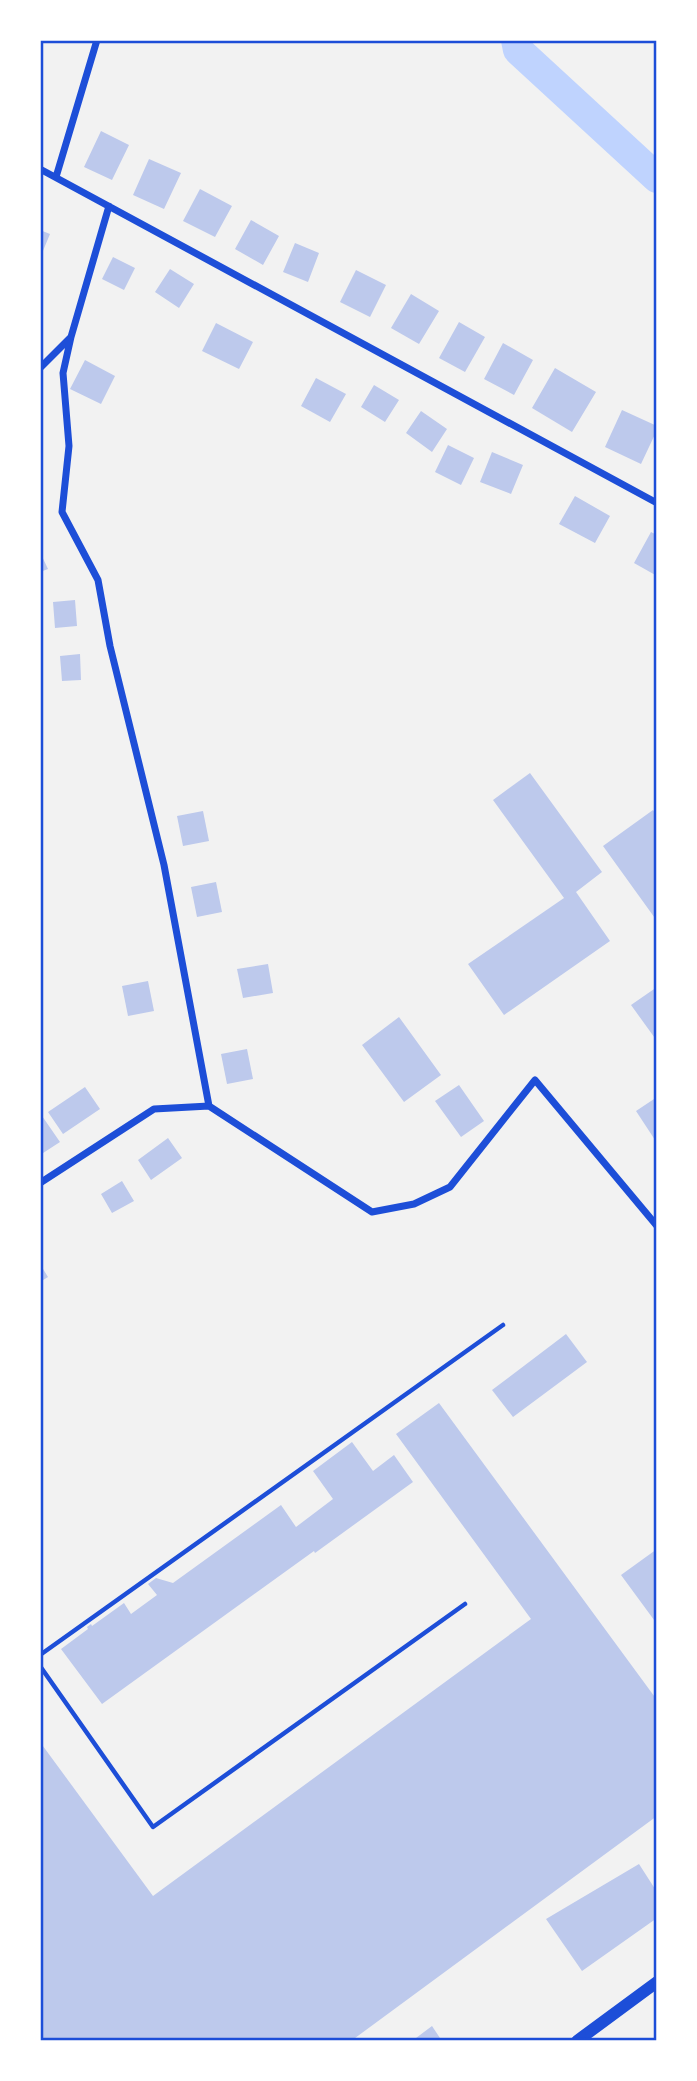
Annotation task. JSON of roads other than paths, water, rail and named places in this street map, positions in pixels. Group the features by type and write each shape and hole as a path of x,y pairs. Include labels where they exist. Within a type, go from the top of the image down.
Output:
{"main road":[{"path":"577,2041 657,1982"}],"street":[{"path":"56,177 97,40"},
{"path":"40,169 657,503"},
{"path":"109,206 63,373 69,446 62,512 98,580 110,646 164,865 209,1106"},
{"path":"40,368 71,337"},
{"path":"40,1183 154,1110 209,1106 372,1212 414,1204 450,1186 535,1080 657,1226"}],"lane":[{"path":"40,1655 503,1325"},
{"path":"40,1666 153,1827 465,1604"}],"waterway":[{"path":"516,40 518,50 657,178"}]}
